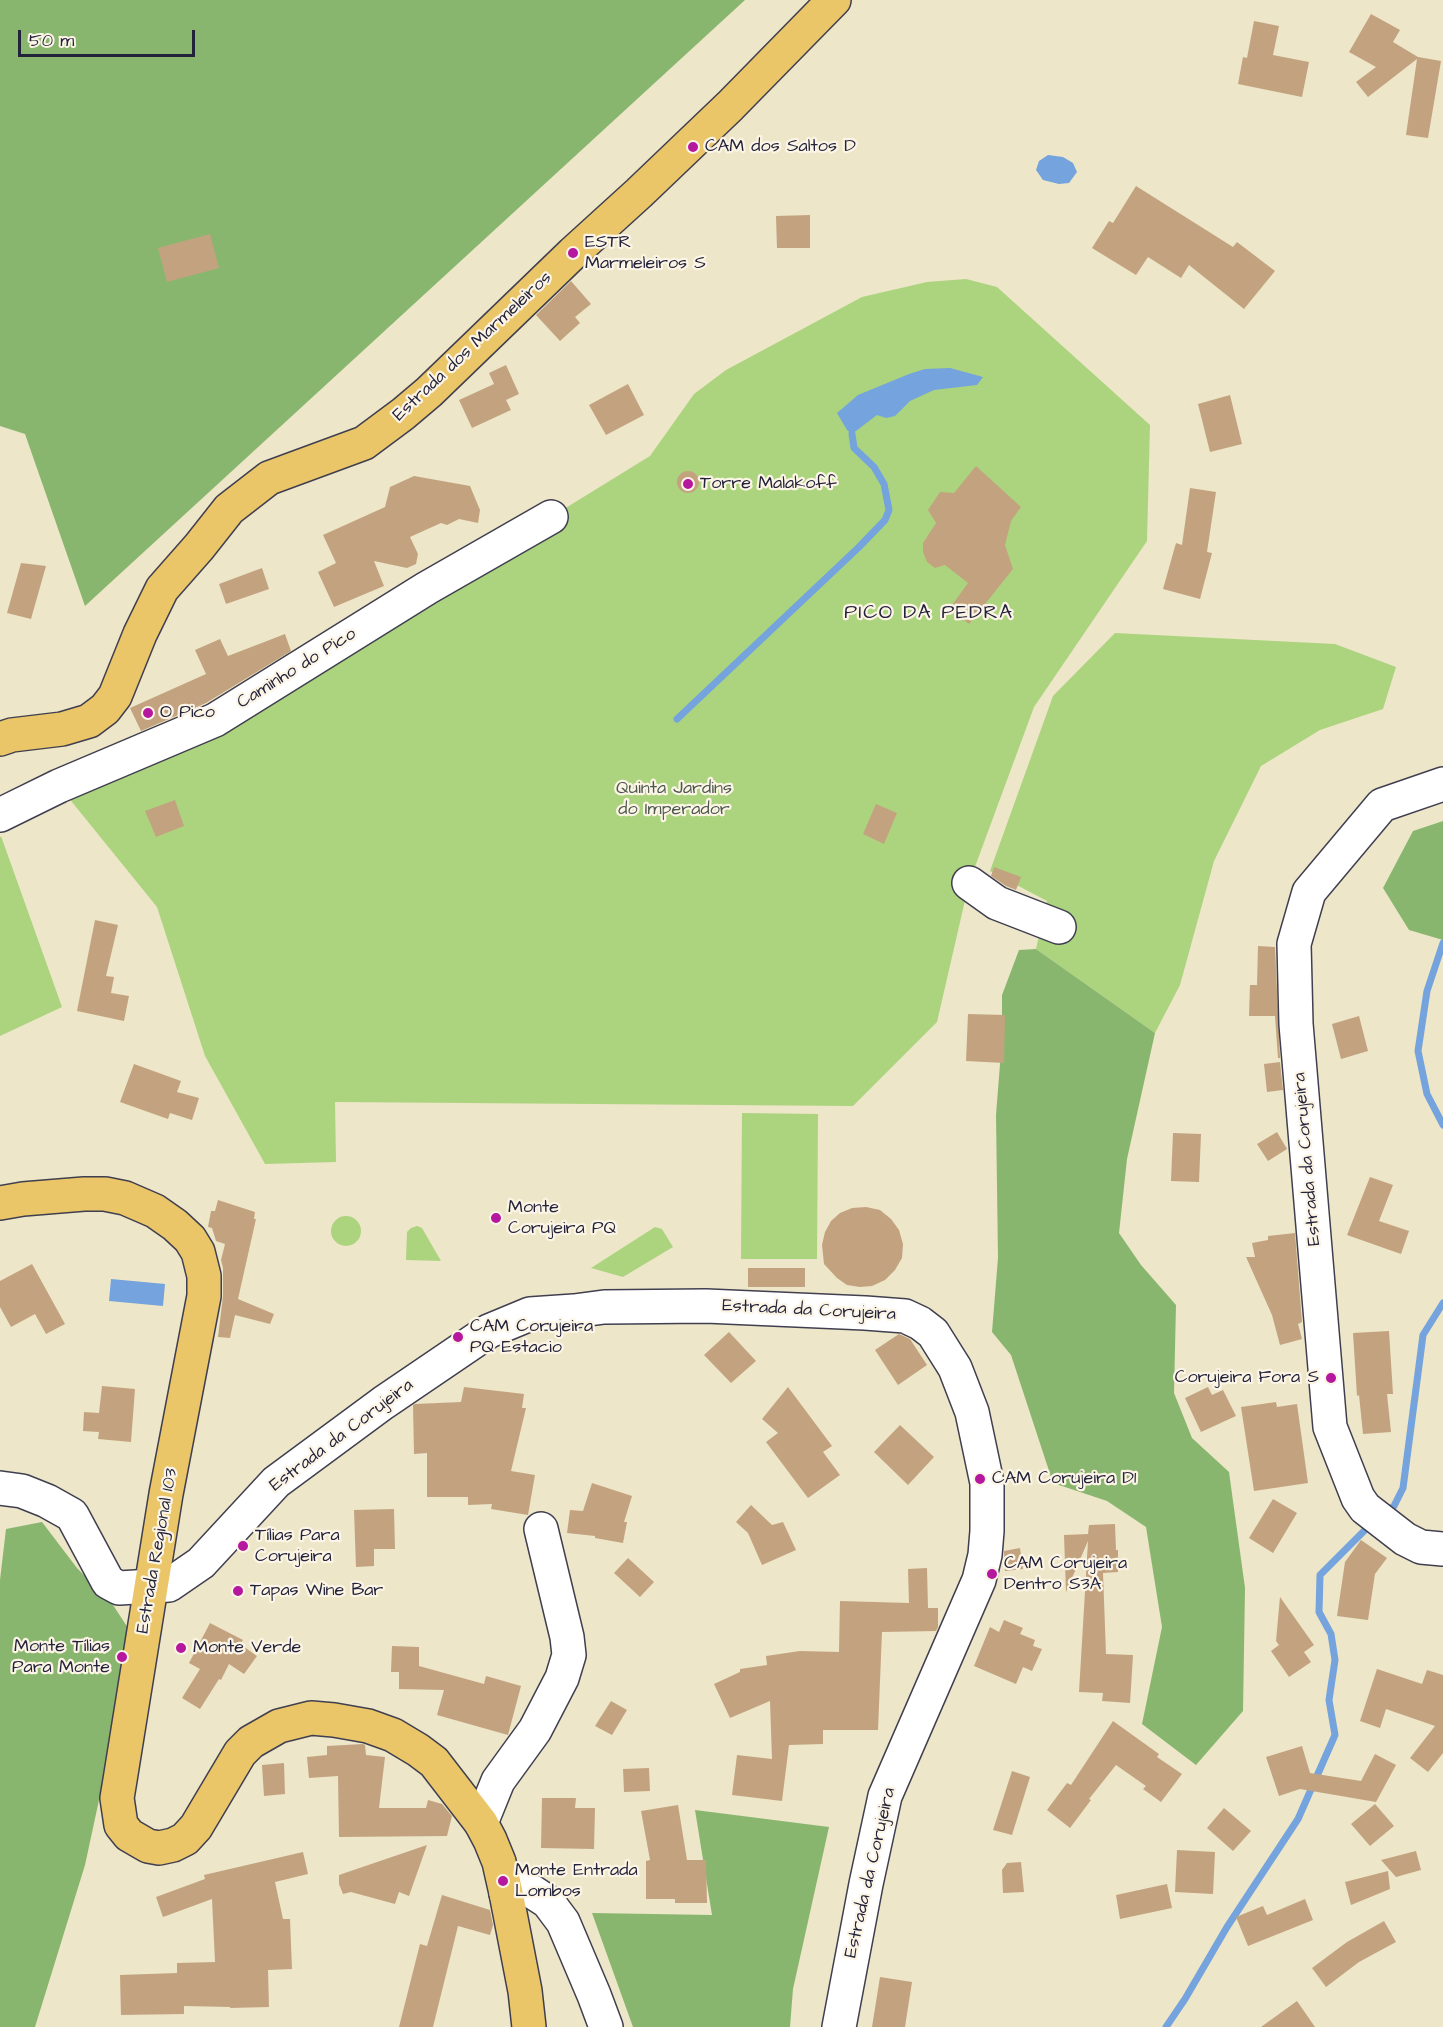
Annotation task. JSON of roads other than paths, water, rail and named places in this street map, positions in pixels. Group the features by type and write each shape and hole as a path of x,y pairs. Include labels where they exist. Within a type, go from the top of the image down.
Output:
{"main road":[{"name":"Estrada dos Marmeleiros","path":"0,739 12,735 62,729 89,721 105,709 115,696 140,634 162,589 229,509 269,478 364,443 404,414 730,106 834,0"},
{"name":"Estrada Regional 103","path":"0,1203 84,1194 105,1194 140,1203 175,1224 190,1239 198,1252 204,1275 204,1296 166,1494 117,1798 121,1825 129,1835 148,1846 159,1848 185,1839 196,1827 240,1753 252,1742 279,1726 311,1719 334,1720 368,1726 393,1735 434,1762 482,1823 499,1862 525,1991 529,2027"}],"street":[{"name":"Caminho do Pico","path":"0,815 69,782 215,720 427,588 551,517"},
{"name":"Estrada da Corujeira","path":"1443,784 1382,806 1309,892 1294,944 1296,1024 1330,1427 1358,1498 1405,1539 1421,1547 1443,1549"},
{"path":"969,883 998,903 1059,927"},
{"name":"Estrada da Corujeira","path":"0,1488 21,1491 47,1501 72,1515 108,1582 119,1588 169,1586 201,1563 276,1482 383,1403 489,1331 530,1314 604,1306 706,1306 885,1314 904,1316 920,1323 933,1333 955,1368 972,1412 987,1483 985,1555 979,1580 885,1796 839,2027"},
{"path":"482,1823 498,1781 535,1730 562,1678 569,1655 567,1637 541,1529"},
{"path":"506,1893 528,1889 548,1902 563,1923 606,2027"}],"water":[{"path":"1048,155 1063,157 1073,163 1077,172 1069,183 1059,184 1043,180 1036,170 1039,161"},
{"path":"950,368 983,377 977,385 934,390 910,401 895,416 886,418 877,415 852,434 837,413 858,395 909,374 925,369"},
{"path":"111,1279 165,1284 163,1306 109,1301"}],"waterway":[{"path":"677,719 885,520 889,510 884,484 874,467 854,448 852,434"},
{"path":"1443,943 1427,991 1418,1051 1427,1094 1443,1125"},
{"path":"1386,1512 1394,1506 1403,1488 1423,1335 1443,1303"},
{"path":"1166,2027 1227,1927 1298,1819 1335,1735 1329,1700 1335,1660 1331,1634 1319,1612 1320,1575 1370,1525"}],"place":[{"name":"CAM dos Saltos D","path":"693,147"},
{"name":"ESTR Marmeleiros S","path":"573,253"},
{"name":"Torre Malakoff","path":"688,484"},
{"name":"O Pico","path":"148,713"},
{"name":"Monte Corujeira PQ","path":"496,1218"},
{"name":"CAM Corujeira PQ Estacio","path":"458,1337"},
{"name":"Corujeira Fora S","path":"1331,1378"},
{"name":"CAM Corujeira D1","path":"980,1479"},
{"name":"Tílias Para Corujeira","path":"243,1546"},
{"name":"CAM Corujeira Dentro S3A","path":"992,1574"},
{"name":"Tapas Wine Bar","path":"238,1591"},
{"name":"Monte Verde","path":"181,1648"},
{"name":"Monte Tílias Para Monte","path":"122,1657"},
{"name":"Monte Entrada Lombos","path":"503,1881"}],"district":[{"name":"PICO DA PEDRA","path":"929,614"}],"park label":[{"name":"Quinta Jardins do Imperador","path":"674,799"}]}
